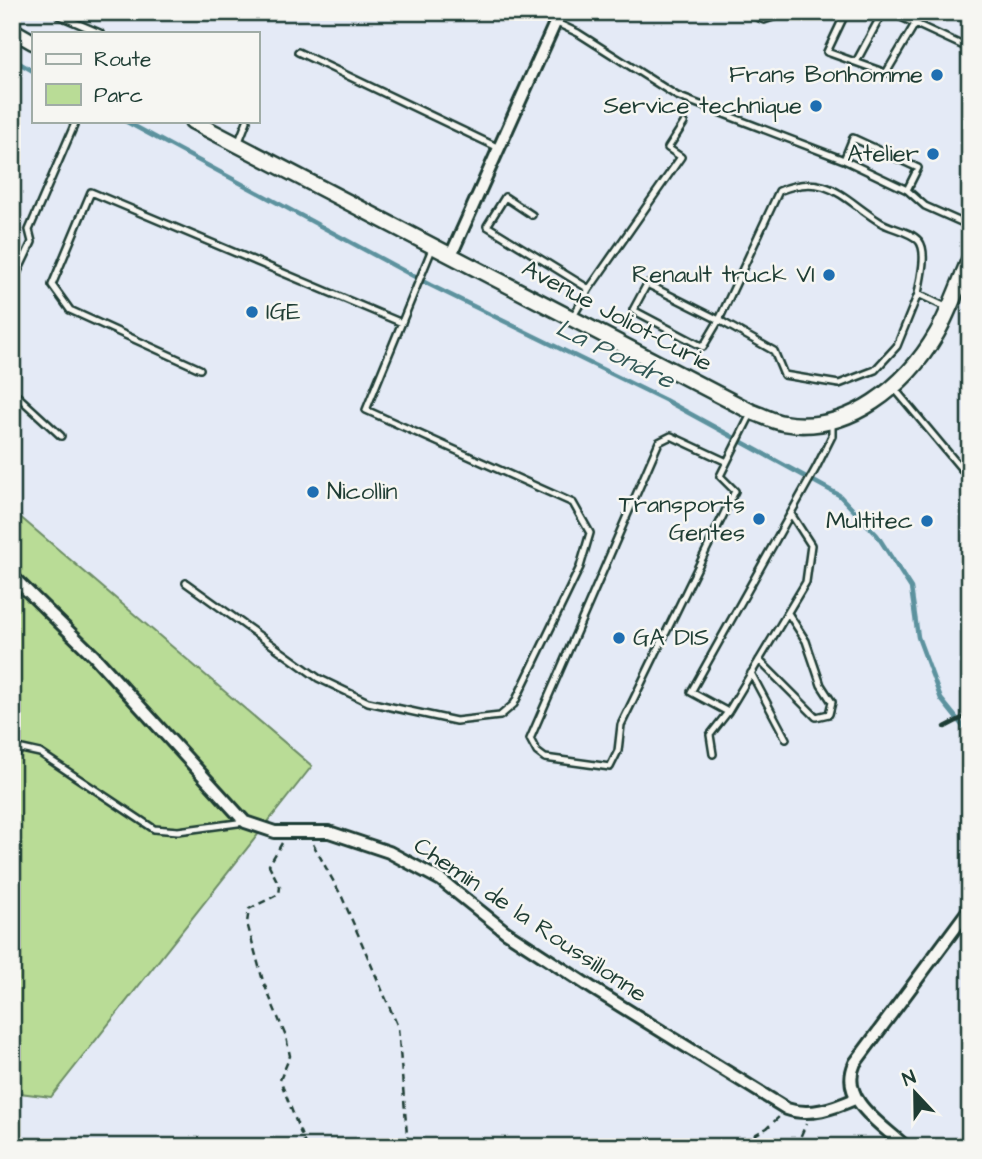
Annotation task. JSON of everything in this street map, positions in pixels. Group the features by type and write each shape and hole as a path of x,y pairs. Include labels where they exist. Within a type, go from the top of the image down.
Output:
{"street":[{"path":"451,255 558,17"},
{"path":"12,30 32,41"},
{"name":"Avenue Joliot-Curie","path":"198,122 752,412 783,423 832,419 852,414 894,388 937,333 970,258"},
{"path":"12,576 94,656 245,822"},
{"name":"Chemin de la Roussillonne","path":"245,822 275,832 329,832 389,852 441,880 517,940 787,1110 802,1114 830,1109 855,1099"},
{"path":"906,1147 855,1099 849,1080 855,1063 970,908"}],"lane":[{"path":"53,12 98,32"},
{"path":"534,12 558,17 677,96 844,160 907,190 925,206 970,226"},
{"path":"745,12 764,20 788,12"},
{"path":"845,12 827,52 886,74 915,24"},
{"path":"856,62 883,12"},
{"path":"890,12 970,49"},
{"path":"298,52 499,148"},
{"path":"12,284 32,242 29,230 76,122"},
{"path":"238,144 247,122"},
{"path":"572,318 589,289 681,157 668,148 684,123"},
{"path":"844,160 853,138 918,168 907,190"},
{"path":"918,294 897,346 875,370 839,384 784,375 774,351 719,320 647,284 633,310 703,347 719,320 779,191 801,182 824,186 858,204 880,222 918,240 923,250 918,294"},
{"path":"200,369 69,310 52,285 91,192 402,323"},
{"path":"532,215 505,197 487,226 589,289"},
{"path":"187,583 318,678 368,702 456,722 500,716 514,704 580,566 590,533 573,503 366,410 434,246"},
{"path":"918,294 948,308"},
{"path":"894,388 970,479"},
{"path":"12,391 61,436"},
{"path":"727,462 671,436 659,442 530,738 537,752 545,758 610,767 618,751 621,725 735,491 720,476 735,447 752,412"},
{"path":"728,712 691,692 803,494 832,436 832,419"},
{"path":"713,754 710,735 728,712 806,582 811,545 791,514"},
{"path":"759,660 816,717 830,714 832,702 821,685 806,641 788,612"},
{"path":"751,673 786,739"},
{"path":"12,756 22,749 40,753 140,823 154,829 178,831 245,822"}],"path":[{"path":"289,832 269,864 279,887 279,894 249,909 247,918 263,981 286,1037 290,1056 280,1080 306,1147"},
{"path":"307,832 342,897 398,1027 408,1147"},
{"path":"733,1147 767,1128 787,1110"},
{"path":"796,1147 811,1112"}],"green space":[{"path":"12,510 312,766 51,1097 12,1092"}],"waterway":[{"name":"La Pondre","path":"12,59 32,70"},
{"name":"La Pondre","path":"127,122 430,285 665,400 839,495 877,535 911,588 918,637 941,699 970,735"}],"railway":[{"path":"945,727 970,714"}],"place":[{"name":"Frans Bonhomme","path":"937,75"},
{"name":"Service technique","path":"816,106"},
{"name":"Atelier","path":"933,154"},
{"name":"Renault truck VI","path":"829,275"},
{"name":"IGE","path":"252,312"},
{"name":"Nicollin","path":"313,492"},
{"name":"Transports Gentes","path":"759,519"},
{"name":"Multitec","path":"927,521"},
{"name":"GA DIS","path":"619,638"}]}
